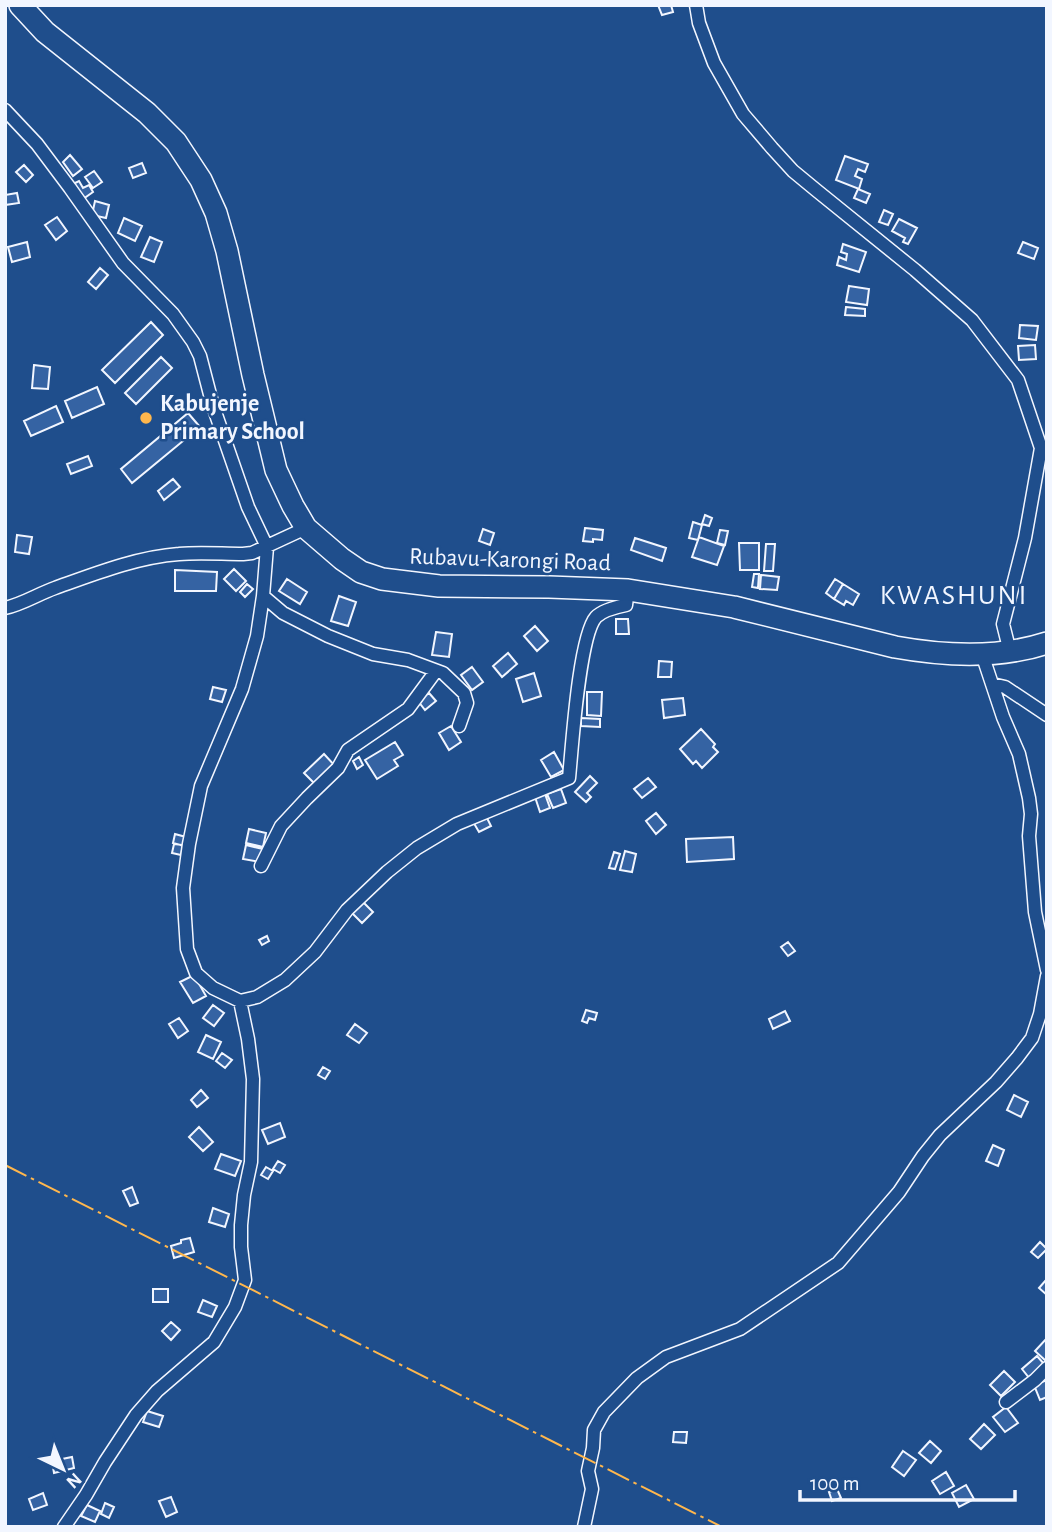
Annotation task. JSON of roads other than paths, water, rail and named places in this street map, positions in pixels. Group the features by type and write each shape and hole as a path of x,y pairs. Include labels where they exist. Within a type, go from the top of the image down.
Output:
{"highway":[{"name":"Rubavu-Karongi Road","path":"20,5 45,32 147,113 176,142 201,180 216,213 227,251 276,470 306,528 361,572 382,579 439,586 628,590 734,607 923,652 1010,652 1047,643"}],"street":[{"path":"696,5 699,23 714,63 743,114 772,148 816,190 972,320 1018,380 1041,448 1025,538 1003,624 1010,652"},
{"path":"5,110 37,144 123,263 173,314 193,342 200,356 216,416 248,507 267,547 257,636 242,689 201,786 183,888 187,949 196,973 213,988 240,1001 257,997 285,980 316,952 347,910 417,848 457,824 569,778 588,635 597,616 626,604 628,590"},
{"path":"5,608 107,570 152,558 181,554 252,553 306,528"},
{"path":"263,596 283,613 328,636 373,654 408,660 443,673 464,693 467,703 459,726"},
{"path":"982,654 1003,717 1019,754 1029,798 1035,912 1047,970"},
{"path":"261,866 281,826 338,768 348,750 408,709 436,671"},
{"path":"992,684 1005,687 1047,715"},
{"path":"584,1527 592,1489 588,1472 594,1430 604,1412 637,1378 666,1357 740,1329 838,1263 899,1192 940,1135 996,1082 1032,1038 1040,1014 1047,976"},
{"path":"64,1527 136,1415 158,1391 214,1342 235,1307 245,1280 241,1225 251,1162 253,1079 240,1001"},
{"path":"1006,1402 1047,1368"}],"place":[{"name":"Kabujenje Primary School","path":"146,418"}],"district":[{"name":"KWASHUNI","path":"954,596"}]}
